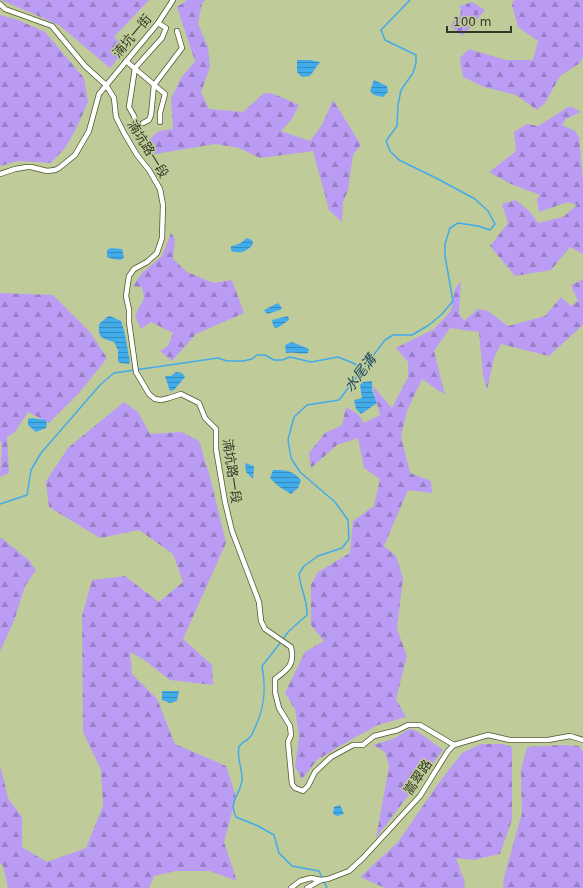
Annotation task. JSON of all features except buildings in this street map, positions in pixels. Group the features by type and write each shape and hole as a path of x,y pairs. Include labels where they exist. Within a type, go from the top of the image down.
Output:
{"street":[{"name":"湳坑一街","path":"0,174 26,167 47,171 60,168 75,155 89,131 99,94 158,23 173,0"},
{"name":"湳坑路一段","path":"0,4 5,9 52,26 86,66 106,85 114,98 116,117 124,133 160,188 163,205 162,238 157,253 147,262 134,269 130,276 126,296 136,372 149,394 155,399 165,399 181,394 199,404 205,418 216,429 216,449 225,502 232,531 259,602 261,621 265,628 292,647 293,656 290,668 275,679 275,692 278,708 290,726 291,735 288,742 292,784 295,788 303,791 308,786 315,772 331,757 353,745 363,745 374,736 398,730 408,725 420,725 454,745"},
{"path":"137,126 130,107 135,68 162,38 166,28 158,23"},
{"path":"143,123 149,120 151,115 154,85 182,48 177,31"},
{"path":"126,61 165,94 160,113 160,122"},
{"path":"454,745 488,735 510,740 548,740 570,736 583,740"},
{"name":"嵩翠路","path":"291,888 300,881 311,878 320,880 328,879 350,871 420,796 448,751 454,745"},
{"path":"307,888 320,880"}],"green space":[{"path":"1,0 149,0 114,37 126,48 110,68 59,25"},
{"path":"187,0 205,0 202,3 198,24 208,47 210,67 201,92 209,109 243,112 264,93 274,94 299,105 292,119 281,131 310,141 322,125 333,100 361,145 353,155 348,190 343,202 342,222 329,210 313,151 260,158 239,148 215,144 155,154 142,146 159,131 173,129 171,99 181,78 195,61 177,7"},
{"path":"514,0 583,0 583,56 580,63 560,76 545,103 537,110 516,95 484,87 463,77 460,58 469,49 506,60 533,60 538,41 518,27 512,5"},
{"path":"472,2 485,10 463,36 450,26 461,14 460,6"},
{"path":"0,15 18,20 45,32 84,78 88,102 76,129 65,148 51,163 18,161 0,166"},
{"path":"570,106 581,112 566,119 562,125 575,131 579,137 583,181 583,254 570,247 551,270 515,276 490,246 508,223 502,204 516,200 530,212 538,223 563,217 577,205 568,202 539,212 537,199 540,195 511,184 489,172 516,151 514,132 527,124 538,126"},
{"path":"171,233 175,239 173,259 187,272 214,283 232,280 244,313 196,334 172,361 160,351 168,346 173,333 151,322 141,329 135,316 144,298 142,287 133,286 142,273 162,256"},
{"path":"583,277 583,325 549,356 501,344 494,358 487,390 483,375 479,332 450,328 434,351 445,395 422,379 407,411 401,436 410,473 431,481 432,493 408,490 384,546 396,556 403,578 397,629 407,656 396,699 406,717 378,725 352,739 317,760 302,779 295,767 299,737 295,709 285,693 305,652 324,641 311,625 311,585 318,572 350,553 353,521 374,506 380,479 364,468 358,438 337,445 311,468 309,453 325,433 342,425 346,407 358,414 364,423 380,415 372,385 392,408 408,377 408,362 396,348 434,329 451,311 455,289 461,281 459,313 464,321 478,309 488,311 508,326 545,316 561,297 571,306 578,301 571,285 582,280"},
{"path":"0,293 53,295 90,332 107,358 80,392 49,423 28,412 15,432 7,437 9,473 0,477 2,445 0,440"},
{"path":"124,402 138,412 150,434 182,432 199,441 210,477 226,543 183,639 212,665 213,685 170,680 143,659 130,652 132,674 157,699 175,744 226,766 236,797 224,842 237,881 210,871 176,871 154,876 149,888 8,888 3,866 0,863 0,765 8,798 22,817 22,847 47,862 86,848 103,806 101,770 83,732 82,616 92,580 125,576 159,602 183,582 173,554 139,530 100,538 49,507 46,481 68,448"},
{"path":"0,537 29,560 36,570 25,586 14,621 0,651"},
{"path":"409,729 417,731 443,750 376,838 389,766 385,752 373,745 393,739"},
{"path":"481,744 502,744 512,747 512,820 500,854 473,860 456,858 465,882 464,888 385,888 360,877 398,842 438,784 462,753"},
{"path":"563,745 579,746 583,752 583,888 503,888 504,877 522,813 521,770 527,747"}],"water":[{"path":"297,60 320,62 310,76 302,77 297,72"},
{"path":"374,80 387,86 388,92 383,97 374,95 370,91"},
{"path":"246,238 252,240 253,244 246,251 231,251 231,246 240,244"},
{"path":"111,248 122,249 124,257 121,260 107,257 107,250"},
{"path":"278,303 282,308 280,310 267,314 264,310"},
{"path":"110,316 121,321 130,359 129,364 120,363 118,361 118,350 114,342 104,339 99,333 99,324"},
{"path":"288,316 289,320 275,328 272,320"},
{"path":"292,342 309,349 308,353 286,353 285,345"},
{"path":"176,372 182,373 185,377 174,390 170,391 165,376 171,376"},
{"path":"372,381 372,390 377,403 361,414 356,409 354,400 362,398 360,385 363,382"},
{"path":"32,418 46,420 46,428 36,432 28,425 28,419"},
{"path":"245,463 254,466 253,479 246,472"},
{"path":"273,470 292,472 295,474 301,480 298,488 291,494 278,486 270,478"},
{"path":"162,691 179,691 177,701 170,703 162,700"},
{"path":"340,805 344,814 337,816 333,814 334,807"}],"waterway":[{"name":"水尾溝","path":"283,639 288,632 307,615 299,574 304,566 318,556 342,548 349,539 348,520 335,502 300,472 291,458 288,440 294,417 307,405 339,400 385,340 393,335 412,335 429,325 442,314 453,301 445,256 445,244 450,228 458,223 478,226 490,230 495,224 488,211 475,199 399,160 390,151 386,141 397,126 398,105 401,90 413,73 416,63 416,55 385,40 381,30 410,0"},
{"path":"0,504 27,495 31,470 41,453 100,385 114,373 218,358 227,361 243,361 252,359 257,355 265,355 274,360 282,360 290,357 311,362 338,357 363,369"},
{"name":"水尾溝","path":"281,642 262,666 264,681 262,709 252,734 239,747 238,755 242,772 242,780 233,807 236,817 258,826 274,835 279,853 292,866 319,871 327,888"}]}
